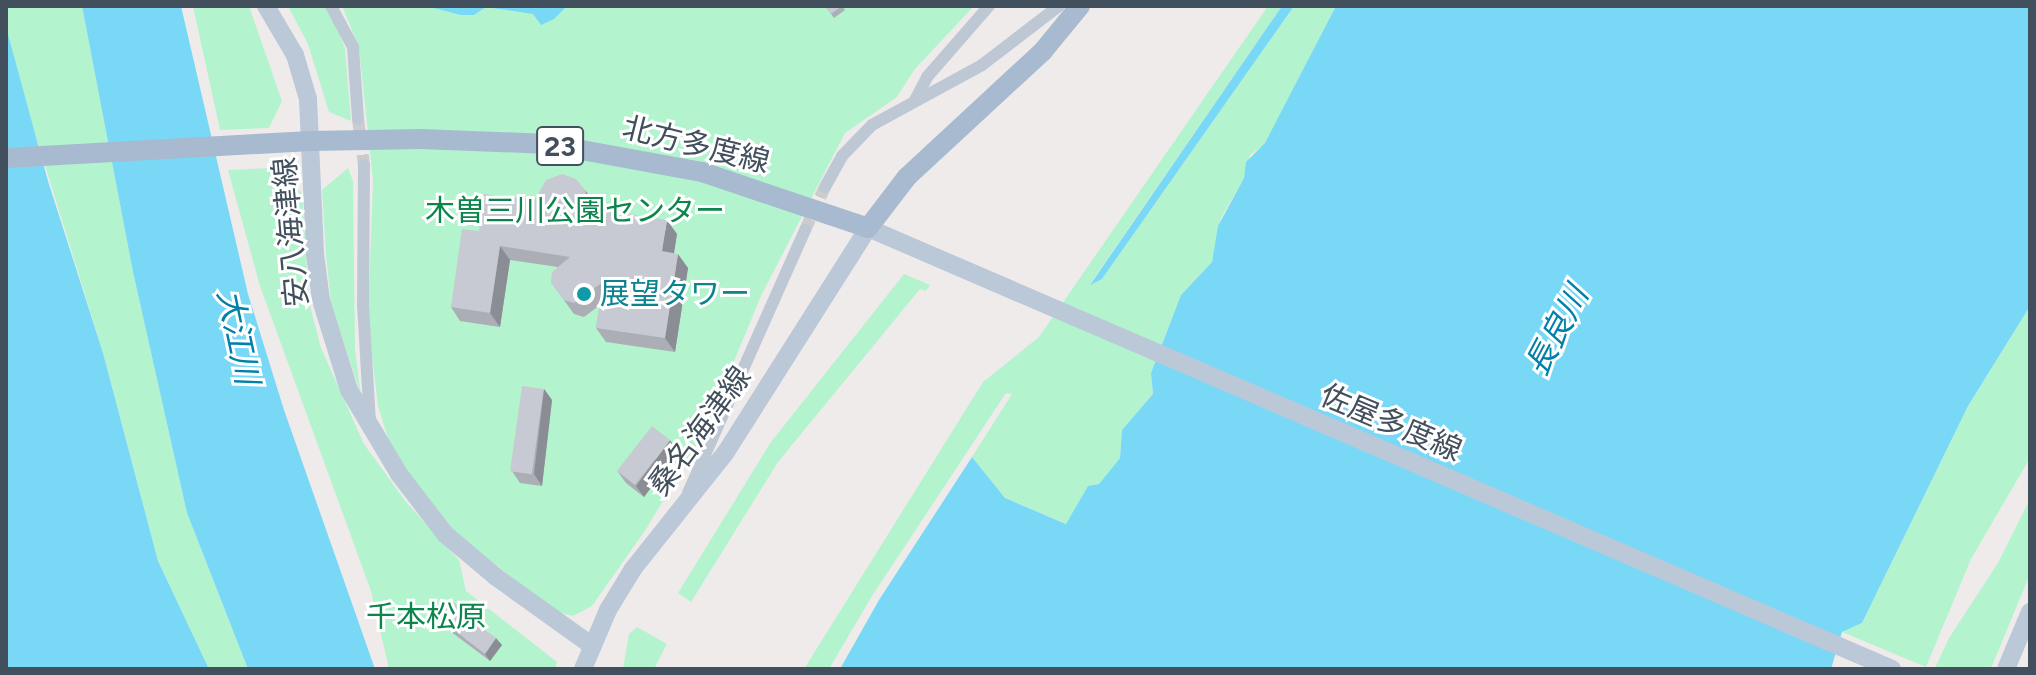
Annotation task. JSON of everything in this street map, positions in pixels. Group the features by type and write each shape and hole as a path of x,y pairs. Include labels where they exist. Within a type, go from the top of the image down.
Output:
{"main road":[{"name":"安八海津線","path":"266,6 295,55 308,99 315,254 321,300 349,390 399,474 445,534 496,577 591,645"},
{"path":"868,228 907,177 1043,51 1080,6"},
{"name":"北方多度線","path":"6,158 311,141 421,139 549,144 702,172 868,228"},
{"name":"佐屋多度線","path":"868,228 1892,669"},
{"name":"桑名海津線","path":"583,669 591,645 633,569 685,499 726,452 868,228"},
{"path":"2006,669 2030,612"}],"street":[{"path":"331,6 353,47 358,119"},
{"path":"915,100 927,77 989,6"},
{"path":"825,187 842,156 872,125 982,65 1059,6"},
{"path":"364,165 363,305 371,431"},
{"path":"685,499 805,230"}],"green space":[{"path":"6,6 82,6 133,272 187,513 248,669 209,669 158,561 103,353 21,88 6,27"},
{"path":"193,6 249,6 282,101 269,128 220,130"},
{"path":"288,6 324,6 338,30 345,48 351,121 329,112 308,44"},
{"name":"木曽三川公園センター","path":"342,6 974,6 914,70 897,97 845,133 761,296 705,431 646,529 592,606 573,616 554,611 447,526 392,451 378,406 368,322 373,181 359,47"},
{"path":"1268,6 1282,6 1090,284 1102,279 1294,6 1336,6 1265,144 1250,155 1244,178 1221,218 1212,262 1181,295 1151,373 1153,394 1122,430 1120,458 1099,484 1088,486 1067,524 1005,498 972,457 1012,394 1006,393 872,596 829,669 804,669 983,382 1039,337"},
{"name":"千本松原","path":"273,168 302,193 309,302 321,348 364,444 406,502 459,560 466,591 557,662 555,669 389,669 371,591 260,286 228,170"},
{"path":"348,168 353,181 355,350 361,395 331,303 322,190"},
{"path":"904,274 930,285 926,291 920,289 778,462 691,602 678,593 771,442"},
{"path":"2030,306 2030,458 1971,559 1926,667 1842,632 1862,623 1968,406"},
{"path":"2030,499 2030,574 1992,666 1986,669 1935,668 1949,638 1998,563"},
{"path":"637,627 667,644 654,669 623,669 629,634"}],"water":[{"name":"大江川","path":"82,6 181,6 248,294 284,410 375,669 248,669 187,513 133,272"},
{"path":"426,6 567,6 554,19 541,25 533,14 486,7 474,15 461,15"},
{"path":"1282,6 1294,6 1102,279 1090,285"},
{"name":"長良川","path":"1336,6 2030,6 2030,306 1968,406 1862,623 1842,632 1831,669 840,669 879,600 972,457 1005,498 1066,524 1088,486 1099,484 1120,458 1122,430 1153,394 1151,373 1181,295 1212,262 1218,226 1244,178 1246,162 1265,143"},
{"path":"6,27 48,181 103,353 158,561 209,669 6,669"}],"building":[{"path":"825,6 842,6 831,14"},
{"path":"562,174 576,179 585,190 587,202 602,204 601,210 667,220 662,251 678,254 665,338 596,328 603,282 574,303 564,300 551,282 552,272 570,257 500,246 490,313 451,307 462,229 479,231 484,194 535,200 546,180"},
{"path":"522,386 544,389 532,474 510,471"},
{"path":"652,426 670,440 635,485 617,471"},
{"path":"451,600 464,611 462,613 496,638 485,654 437,617"}],"tunnel":[{"path":"358,119 364,165"},
{"path":"805,230 825,187"}],"place":[{"name":"展望タワー","path":"584,294"}]}
